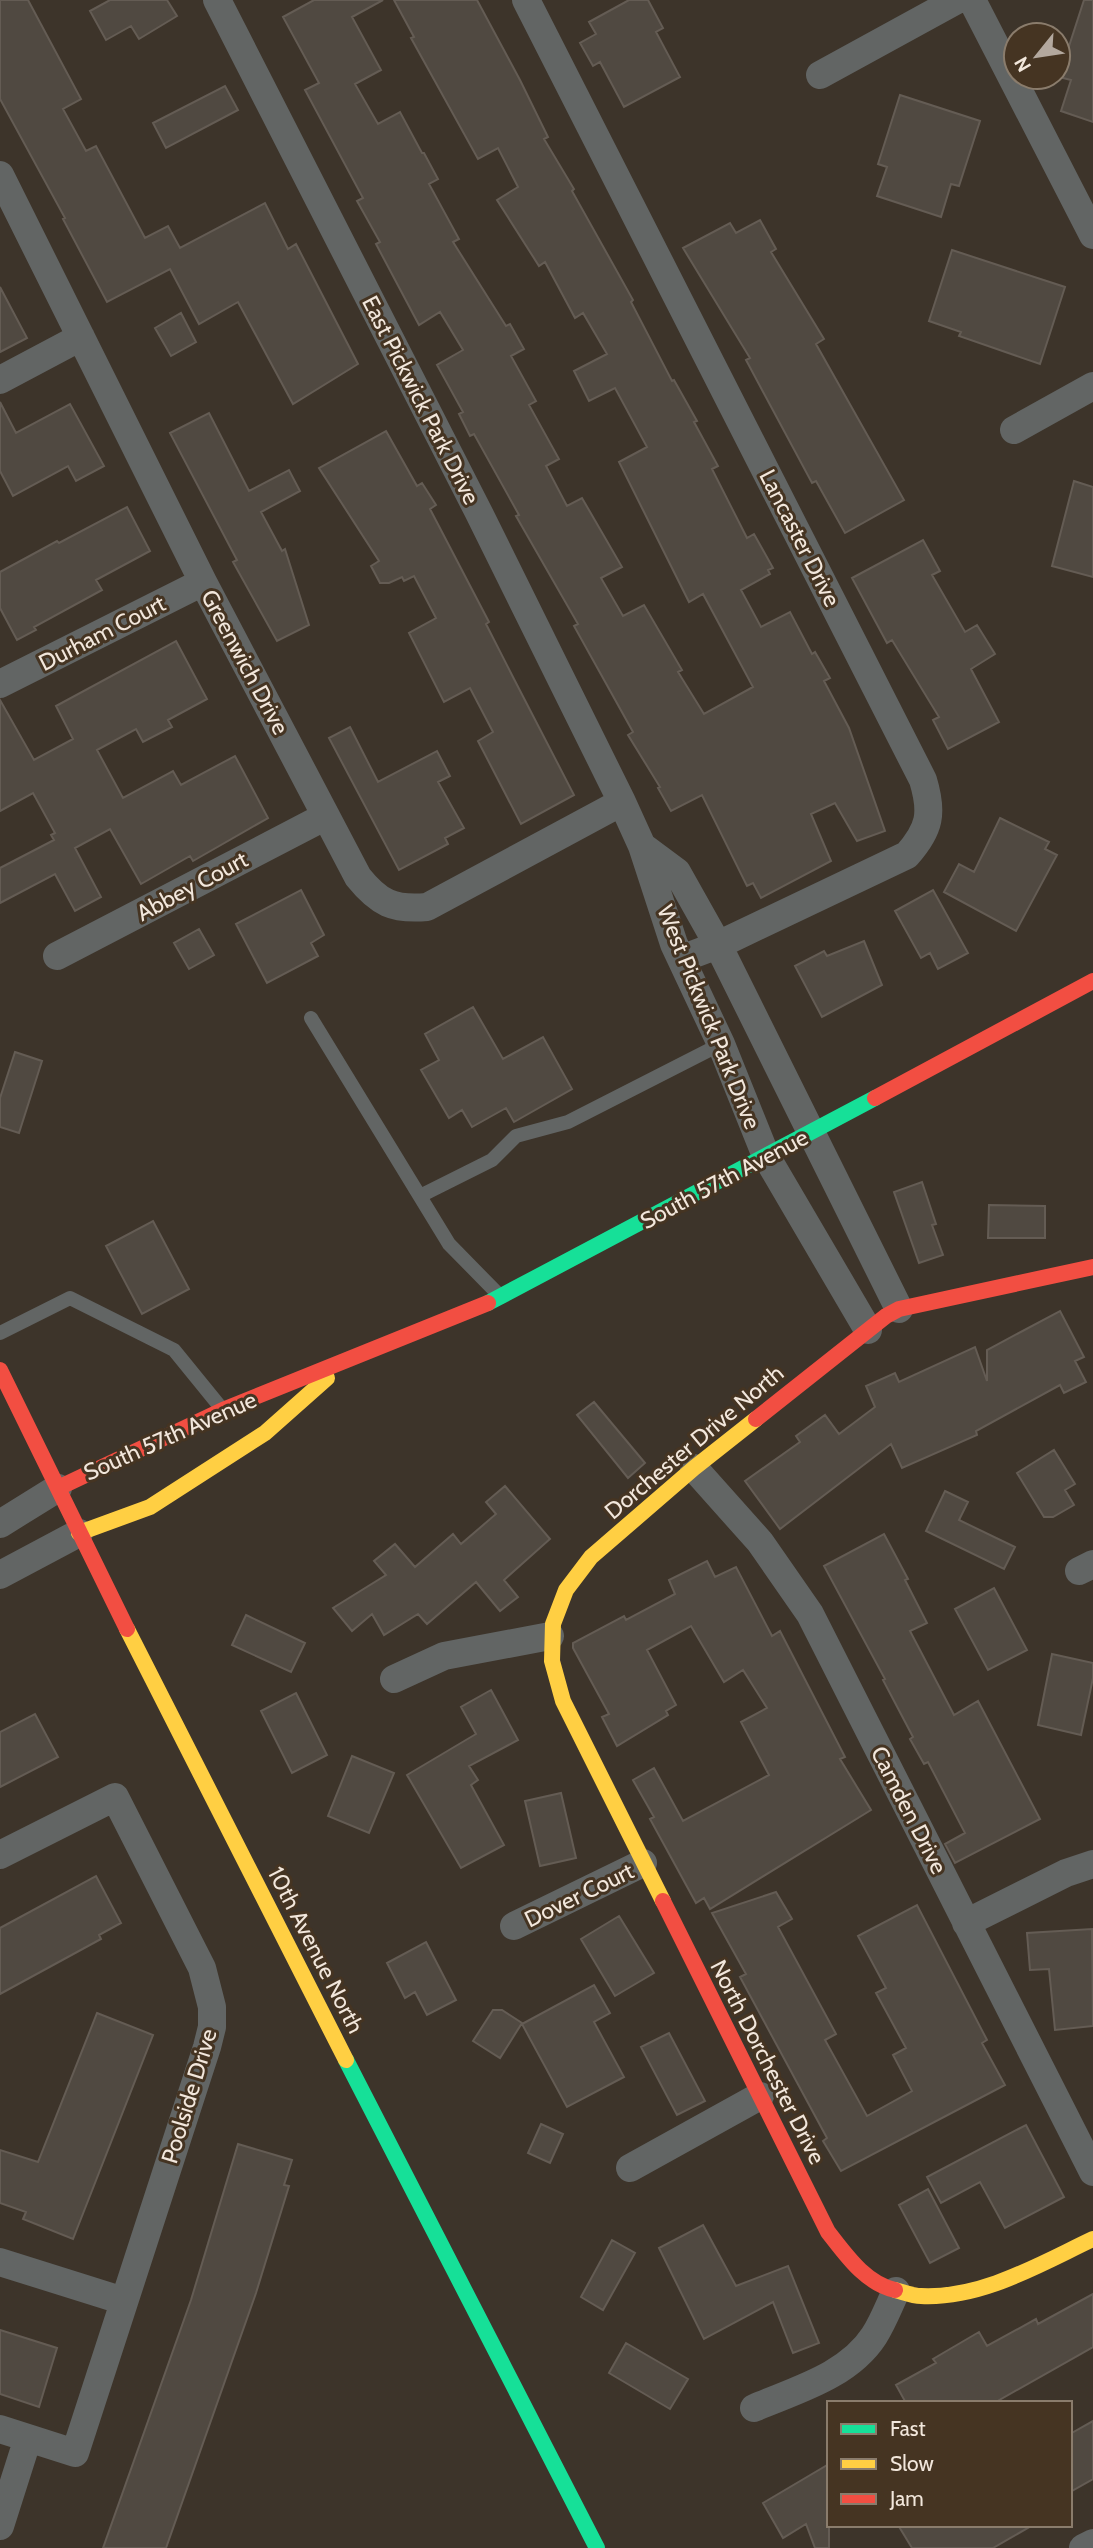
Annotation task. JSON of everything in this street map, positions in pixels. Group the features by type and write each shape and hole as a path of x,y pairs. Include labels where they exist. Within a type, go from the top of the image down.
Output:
{"street":[{"name":"East Pickwick Park Drive","path":"217,0 484,523 622,802"},
{"name":"Lancaster Drive","path":"526,0 923,780 929,802 928,821 923,834 906,855 718,945 681,959"},
{"path":"820,75 957,0"},
{"path":"972,0 1093,235"},
{"name":"Greenwich Drive","path":"0,175 203,582 358,877 371,893 387,904 407,909 427,907 622,802"},
{"path":"0,380 81,337"},
{"path":"1014,430 1093,386"},
{"name":"Durham Court","path":"0,684 203,582"},
{"name":"West Pickwick Park Drive","path":"622,802 642,846 681,959 721,1044 766,1156 868,1331"},
{"name":"Abbey Court","path":"57,956 326,816"},
{"name":"West Pickwick Park Drive","path":"642,846 677,873 718,945 900,1309"},
{"name":"South 57th Avenue","path":"0,1524 58,1488 223,1410 502,1298 1093,981"},
{"path":"900,1309 1093,1267"},
{"name":"Dorchester Drive North","path":"550,1636 564,1591 591,1557 694,1468 868,1331 900,1309"},
{"name":"South 57th Avenue","path":"0,1575 79,1533 150,1507 254,1440 346,1360"},
{"name":"10th Avenue North","path":"0,1370 262,1895 597,2548"},
{"name":"Camden Drive","path":"694,1468 760,1542 810,1614 1093,2172"},
{"path":"394,1679 444,1656 550,1636"},
{"name":"North Dorchester Drive","path":"550,1636 550,1660 554,1681 563,1702 839,2250 853,2266 870,2279 896,2291 920,2297 941,2298 962,2294 1093,2239"},
{"name":"Poolside Drive","path":"0,1856 115,1797 202,1968 212,2007 212,2027 207,2047 75,2454 0,2429"},
{"name":"Dover Court","path":"514,1926 643,1863"},
{"path":"966,1923 1066,1873 1093,1864"},
{"path":"630,2168 760,2096"},
{"path":"0,2262 124,2301"},
{"path":"754,2408 825,2378 860,2354 873,2337 896,2291"},
{"path":"0,2526 28,2438"},
{"path":"1083,2548 1093,2543"}],"lane":[{"path":"311,1018 449,1244 502,1298"},
{"path":"420,1196 492,1160 516,1136 568,1122 721,1044"},
{"path":"0,1333 70,1298 174,1350 223,1410"}],"building":[{"path":"0,0 28,0 81,99 63,109 86,151 96,146 145,238 168,226 180,248 265,203 288,249 296,244 358,364 293,404 238,302 199,324 170,269 107,302 0,99"},
{"path":"110,0 167,0 177,16 139,39 131,26 106,40 90,11"},
{"path":"314,0 383,0 352,17 381,70 355,84 378,124 400,112 424,153 438,179 429,184 459,239 453,242 506,326 510,324 524,349 511,356 536,401 529,405 559,459 546,466 567,506 582,498 622,567 601,578 623,616 644,605 682,670 678,672 704,714 753,687 703,594 689,602 619,462 647,447 615,388 589,401 574,371 607,354 583,313 575,318 545,262 539,266 497,200 518,187 498,148 478,159 411,38 414,37 394,0 477,0 548,137 544,139 633,300 631,302 672,381 674,380 697,421 694,422 718,466 712,469 747,538 754,534 773,568 768,570 770,574 741,590 761,627 790,612 812,654 815,652 830,678 824,681 849,728 885,831 857,841 835,803 811,814 831,861 761,898 753,883 747,886 702,795 671,811 658,788 660,787 628,735 633,732 574,626 578,624 516,516 519,515 474,434 470,436 459,414 463,412 437,365 463,350 440,312 419,325 376,244 380,242 357,201 363,198 305,90 319,83 283,17"},
{"path":"629,0 648,0 663,28 656,32 680,77 624,107 600,62 593,66 580,43 596,34 589,22"},
{"path":"1084,0 1093,0 1093,122 1061,111 1067,91 1072,91 1072,37"},
{"path":"225,86 238,110 166,148 153,123"},
{"path":"900,95 980,121 959,186 951,184 941,217 877,196 887,167 878,164"},
{"path":"760,220 776,249 771,252 824,339 816,344 904,500 845,533 816,481 812,483 746,360 750,358 683,248 730,223 736,233"},
{"path":"952,250 1065,287 1040,364 959,336 961,332 929,321"},
{"path":"0,287 27,338 0,352"},
{"path":"181,313 196,342 171,356 155,328"},
{"path":"0,402 16,433 70,404 104,466 76,481 68,466 13,496 0,471"},
{"path":"209,413 249,491 289,470 300,491 261,512 282,551 285,549 309,625 277,641 233,562 237,560 170,433"},
{"path":"386,431 417,486 422,483 436,505 430,509 574,795 521,824 478,741 493,732 470,688 444,702 409,633 436,618 414,576 404,581 402,577 389,583 380,583 371,566 379,561 319,468"},
{"path":"1074,481 1093,487 1093,577 1052,566"},
{"path":"127,507 150,551 96,580 102,590 34,627 36,630 17,640 0,608 0,572"},
{"path":"923,540 940,571 932,575 965,632 977,625 995,654 971,669 999,722 948,749 933,720 939,717 892,640 887,643 852,578"},
{"path":"176,641 207,699 168,720 172,727 143,742 136,729 97,750 123,798 173,771 181,785 235,756 268,818 193,861 190,856 141,884 110,829 75,848 101,897 75,911 55,874 0,903 0,868 54,840 51,835 55,833 33,793 0,811 0,700 34,760 73,739 56,706"},
{"path":"350,727 378,782 437,751 450,776 438,782 464,828 445,838 448,844 399,870 329,738"},
{"path":"1000,818 1049,842 1045,849 1057,855 1016,931 944,892 959,864 974,872"},
{"path":"301,890 324,935 311,943 318,956 267,983 236,924"},
{"path":"933,890 968,953 938,969 930,953 921,958 895,911"},
{"path":"199,929 214,955 189,969 174,943"},
{"path":"864,941 882,985 822,1017 795,966 824,951 827,956"},
{"path":"473,1007 503,1059 543,1037 572,1089 514,1122 506,1108 472,1127 462,1110 449,1118 421,1070 439,1060 425,1034"},
{"path":"15,1052 42,1061 19,1133 0,1127 0,1098"},
{"path":"922,1182 936,1224 932,1225 943,1255 919,1263 894,1192"},
{"path":"989,1205 1045,1206 1045,1238 988,1238"},
{"path":"153,1221 189,1289 142,1314 106,1246"},
{"path":"1060,1311 1084,1357 1075,1361 1086,1382 1064,1393 1060,1385 976,1431 977,1435 902,1468 891,1444 780,1529 745,1481 800,1442 796,1436 825,1415 839,1434 875,1407 866,1386 895,1373 899,1382 975,1347 987,1381 987,1350"},
{"path":"594,1402 645,1463 628,1478 577,1415"},
{"path":"1054,1450 1075,1484 1065,1490 1074,1505 1053,1517 1044,1517 1017,1473"},
{"path":"505,1486 550,1539 504,1580 518,1597 500,1611 476,1582 427,1624 418,1614 384,1635 372,1614 352,1631 333,1608 386,1575 374,1561 395,1544 415,1567 453,1534 461,1544 496,1514 486,1502"},
{"path":"945,1491 968,1502 959,1520 1015,1547 1004,1569 926,1531"},
{"path":"884,1534 927,1623 910,1631 954,1715 978,1701 1040,1819 955,1863 945,1844 965,1833 928,1762 924,1764 910,1739 913,1737 883,1680 885,1679 824,1566"},
{"path":"707,1561 715,1577 736,1567 772,1636 780,1631 845,1757 840,1759 871,1810 710,1909 704,1898 696,1903 650,1819 654,1817 633,1780 654,1768 683,1821 769,1775 741,1722 767,1708 743,1670 724,1682 691,1626 647,1650 676,1705 666,1711 668,1715 617,1746 602,1717 609,1714 573,1648 573,1643 624,1616 626,1620 675,1594 669,1580"},
{"path":"994,1588 1027,1650 988,1670 955,1609"},
{"path":"246,1615 305,1643 291,1672 232,1645"},
{"path":"1052,1654 1093,1663 1093,1678 1081,1735 1038,1725"},
{"path":"491,1690 518,1740 469,1766 478,1780 471,1785 504,1845 461,1868 407,1775 476,1734 461,1707"},
{"path":"296,1693 327,1755 292,1773 261,1711"},
{"path":"35,1714 58,1757 0,1787 0,1732"},
{"path":"352,1756 394,1773 369,1833 328,1816"},
{"path":"561,1793 576,1858 540,1866 525,1801"},
{"path":"96,1876 121,1923 99,1935 101,1939 0,1994 0,1928"},
{"path":"776,1892 792,1919 778,1927 836,2034 825,2040 867,2116 912,2091 893,2055 906,2048 876,1993 886,1988 858,1936 917,1905 987,2040 982,2043 1005,2085 841,2171 823,2141 827,2138 740,1977 746,1974 712,1913"},
{"path":"619,1916 654,1973 615,1996 581,1939"},
{"path":"1092,1929 1093,2026 1055,2030 1049,1969 1030,1970 1027,1933"},
{"path":"426,1942 456,2000 427,2015 415,1992 405,1998 387,1963"},
{"path":"594,1985 610,2013 594,2022 624,2077 567,2107 522,2024"},
{"path":"493,2010 502,2010 522,2023 500,2058 473,2041"},
{"path":"97,2013 153,2035 73,2239 23,2219 26,2212 0,2203 0,2150 38,2162"},
{"path":"669,2033 705,2101 677,2115 641,2047"},
{"path":"541,2124 563,2134 550,2163 528,2153"},
{"path":"1026,2125 1064,2197 1005,2228 980,2182 941,2203 927,2177"},
{"path":"238,2144 292,2160 284,2185 289,2186 256,2293 166,2548 103,2548 191,2300"},
{"path":"928,2189 959,2248 930,2263 899,2205"},
{"path":"703,2225 736,2286 788,2266 819,2343 793,2353 773,2302 704,2339 659,2248"},
{"path":"612,2240 635,2253 603,2310 581,2297"},
{"path":"1093,2294 1093,2347 998,2401 905,2401 896,2385 936,2363 933,2359 979,2332 987,2346 1036,2319 1038,2324"},
{"path":"0,2330 57,2348 39,2407 0,2394"},
{"path":"626,2343 688,2379 670,2409 609,2373"},
{"path":"1093,2421 1093,2479 1072,2491 1072,2433"},
{"path":"827,2465 829,2548 815,2548 806,2524 783,2538 763,2503"},
{"path":"899,2527 1030,2527 993,2548 912,2548"}],"traffic: fast":[{"path":"488,1303 875,1098"},
{"path":"346,2060 597,2548"}],"traffic: slow":[{"path":"79,1533 150,1507 265,1433 327,1378"},
{"path":"663,1901 563,1701 552,1661 553,1624 566,1590 591,1557 694,1468 756,1419"},
{"path":"127,1629 346,2060"},
{"path":"895,2290 921,2296 966,2292 1010,2278 1093,2239"}],"traffic: jam":[{"path":"875,1098 1093,981"},
{"path":"756,1419 886,1316 899,1309 1093,1267"},
{"path":"58,1488 223,1410 488,1303"},
{"path":"0,1370 127,1629"},
{"path":"663,1901 828,2232 865,2275 895,2290"}]}
